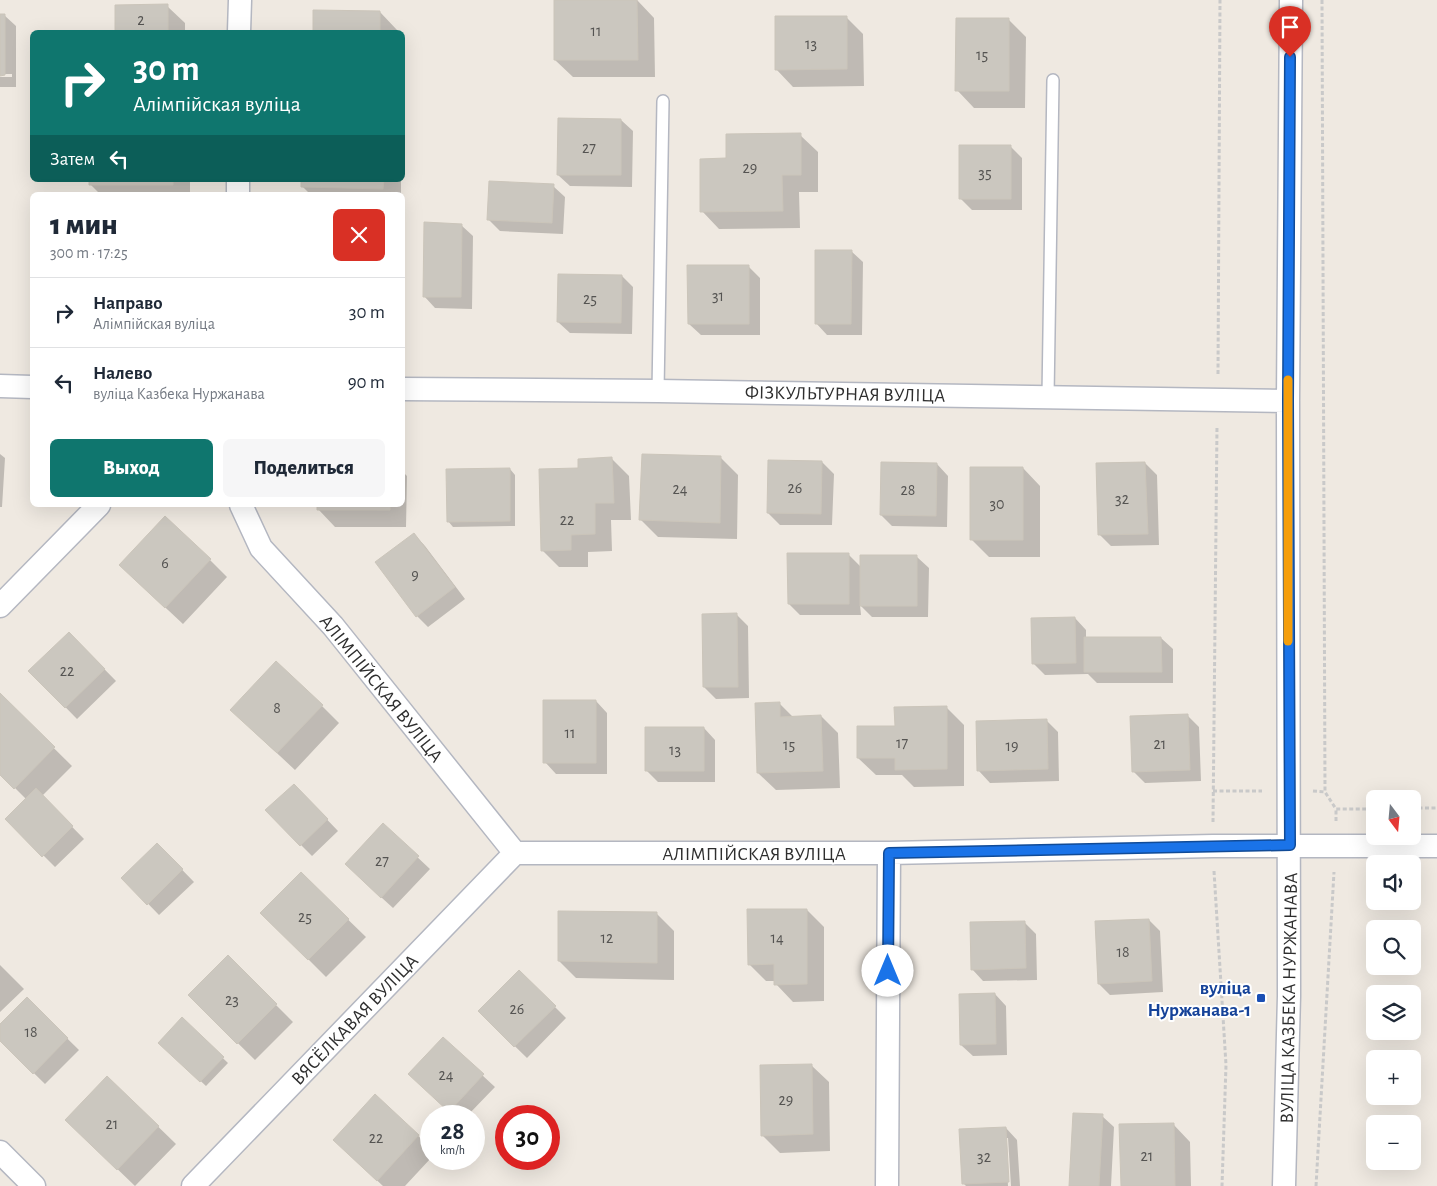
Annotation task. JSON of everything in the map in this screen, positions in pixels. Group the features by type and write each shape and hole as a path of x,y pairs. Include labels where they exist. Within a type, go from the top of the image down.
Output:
{"street":[{"path":"240,0 240,30"},
{"name":"ВУЛІЦА КАЗБЕКА НУРЖАНАВА","path":"1284,1186 1290,996 1288,401 1291,0"},
{"path":"0,386 30,387"},
{"name":"ФІЗКУЛЬТУРНАЯ ВУЛІЦА","path":"405,390 658,391 1288,401"},
{"path":"0,606 97,507"},
{"name":"АЛІМПІЙСКАЯ ВУЛІЦА","path":"242,507 262,548 333,626 515,853 889,853 1336,844 1437,846"},
{"name":"ВЯСЁЛКАВАЯ ВУЛІЦА","path":"193,1186 515,853"},
{"path":"887,1186 889,853"},
{"path":"0,1152 34,1186"}],"lane":[{"path":"1048,396 1053,80"},
{"path":"658,391 663,101"}],"path":[{"path":"1220,0 1213,846 1226,1065 1222,1186"},
{"path":"1316,1186 1336,844 1336,809 1325,792 1322,0"},
{"path":"1421,808 1437,808"},
{"path":"1336,809 1366,809"}],"building":[{"path":"554,0 637,0 638,60 554,60"},
{"path":"168,4 168,30 115,30 115,5"},
{"path":"313,10 380,11 380,30 313,30"},
{"path":"0,14 5,14 5,75 0,76"},
{"path":"775,16 847,16 847,69 775,70"},
{"path":"956,18 1009,18 1009,91 955,91"},
{"path":"558,118 621,119 621,175 557,175"},
{"path":"801,133 801,175 782,175 783,211 700,212 700,159 726,158 726,134"},
{"path":"959,145 1011,145 1011,199 959,199"},
{"path":"489,181 554,184 552,223 487,220"},
{"path":"89,182 173,182 173,185 89,185"},
{"path":"301,182 384,182 383,189 301,187"},
{"path":"424,222 462,224 461,297 423,297"},
{"path":"815,250 852,250 851,324 815,324"},
{"path":"687,265 749,265 749,324 688,324"},
{"path":"558,274 622,275 621,323 557,322"},
{"path":"642,454 721,456 720,523 639,520"},
{"path":"612,457 614,503 595,503 595,534 571,535 571,550 541,551 539,469 578,468 578,459"},
{"path":"768,460 822,461 821,514 767,513"},
{"path":"881,462 937,463 936,516 880,515"},
{"path":"1145,462 1148,534 1098,535 1096,463"},
{"path":"970,467 1023,467 1023,540 970,540"},
{"path":"510,468 510,521 447,522 446,469"},
{"path":"317,507 390,507 390,510 317,510"},
{"path":"165,516 211,559 165,608 119,565"},
{"path":"414,533 455,587 416,617 375,562"},
{"path":"787,553 849,553 849,604 788,604"},
{"path":"860,555 917,555 917,606 860,606"},
{"path":"737,613 738,687 703,687 702,614"},
{"path":"1075,617 1076,663 1032,664 1031,618"},
{"path":"69,632 105,669 65,708 28,671"},
{"path":"1084,637 1161,637 1162,672 1084,672"},
{"path":"276,661 323,705 277,753 230,710"},
{"path":"0,693 55,747 14,789 0,775"},
{"path":"543,700 596,700 596,763 543,763"},
{"path":"780,702 780,717 821,715 823,771 757,773 755,703"},
{"path":"947,706 947,769 895,770 895,758 857,758 857,726 895,726 894,707"},
{"path":"1188,714 1190,770 1132,772 1130,716"},
{"path":"1047,719 1048,769 977,771 976,721"},
{"path":"645,727 704,727 704,771 645,771"},
{"path":"294,784 328,819 300,846 265,810"},
{"path":"36,788 73,826 42,857 5,819"},
{"path":"383,823 419,856 381,898 345,864"},
{"path":"157,843 183,869 147,905 121,878"},
{"path":"301,872 349,919 308,960 260,913"},
{"path":"747,909 807,909 807,984 774,985 774,964 748,965"},
{"path":"558,911 657,912 657,963 558,961"},
{"path":"1149,919 1152,981 1098,984 1095,921"},
{"path":"1025,921 1026,968 971,970 970,922"},
{"path":"228,955 277,1004 237,1044 188,995"},
{"path":"519,970 556,1006 514,1047 478,1011"},
{"path":"995,993 996,1044 960,1045 959,994"},
{"path":"27,997 68,1038 33,1074 0,1041 0,1024"},
{"path":"182,1017 224,1057 200,1082 158,1043"},
{"path":"443,1037 484,1074 455,1105 441,1105 408,1074"},
{"path":"812,1064 813,1134 761,1136 760,1065"},
{"path":"107,1076 159,1126 117,1170 65,1120"},
{"path":"375,1094 419,1135 377,1181 333,1140"},
{"path":"1073,1113 1103,1114 1099,1186 1069,1186"},
{"path":"1174,1123 1175,1186 1121,1186 1119,1124"},
{"path":"1006,1127 1009,1182 962,1184 959,1129"}],"slow traffic":[{"path":"1288,380 1288,641"}],"place":[{"name":"вуліца Нуржанава-1","path":"1261,998"}],"route":[{"path":"888,971 889,853 1290,845 1288,648 1290,57"}]}
